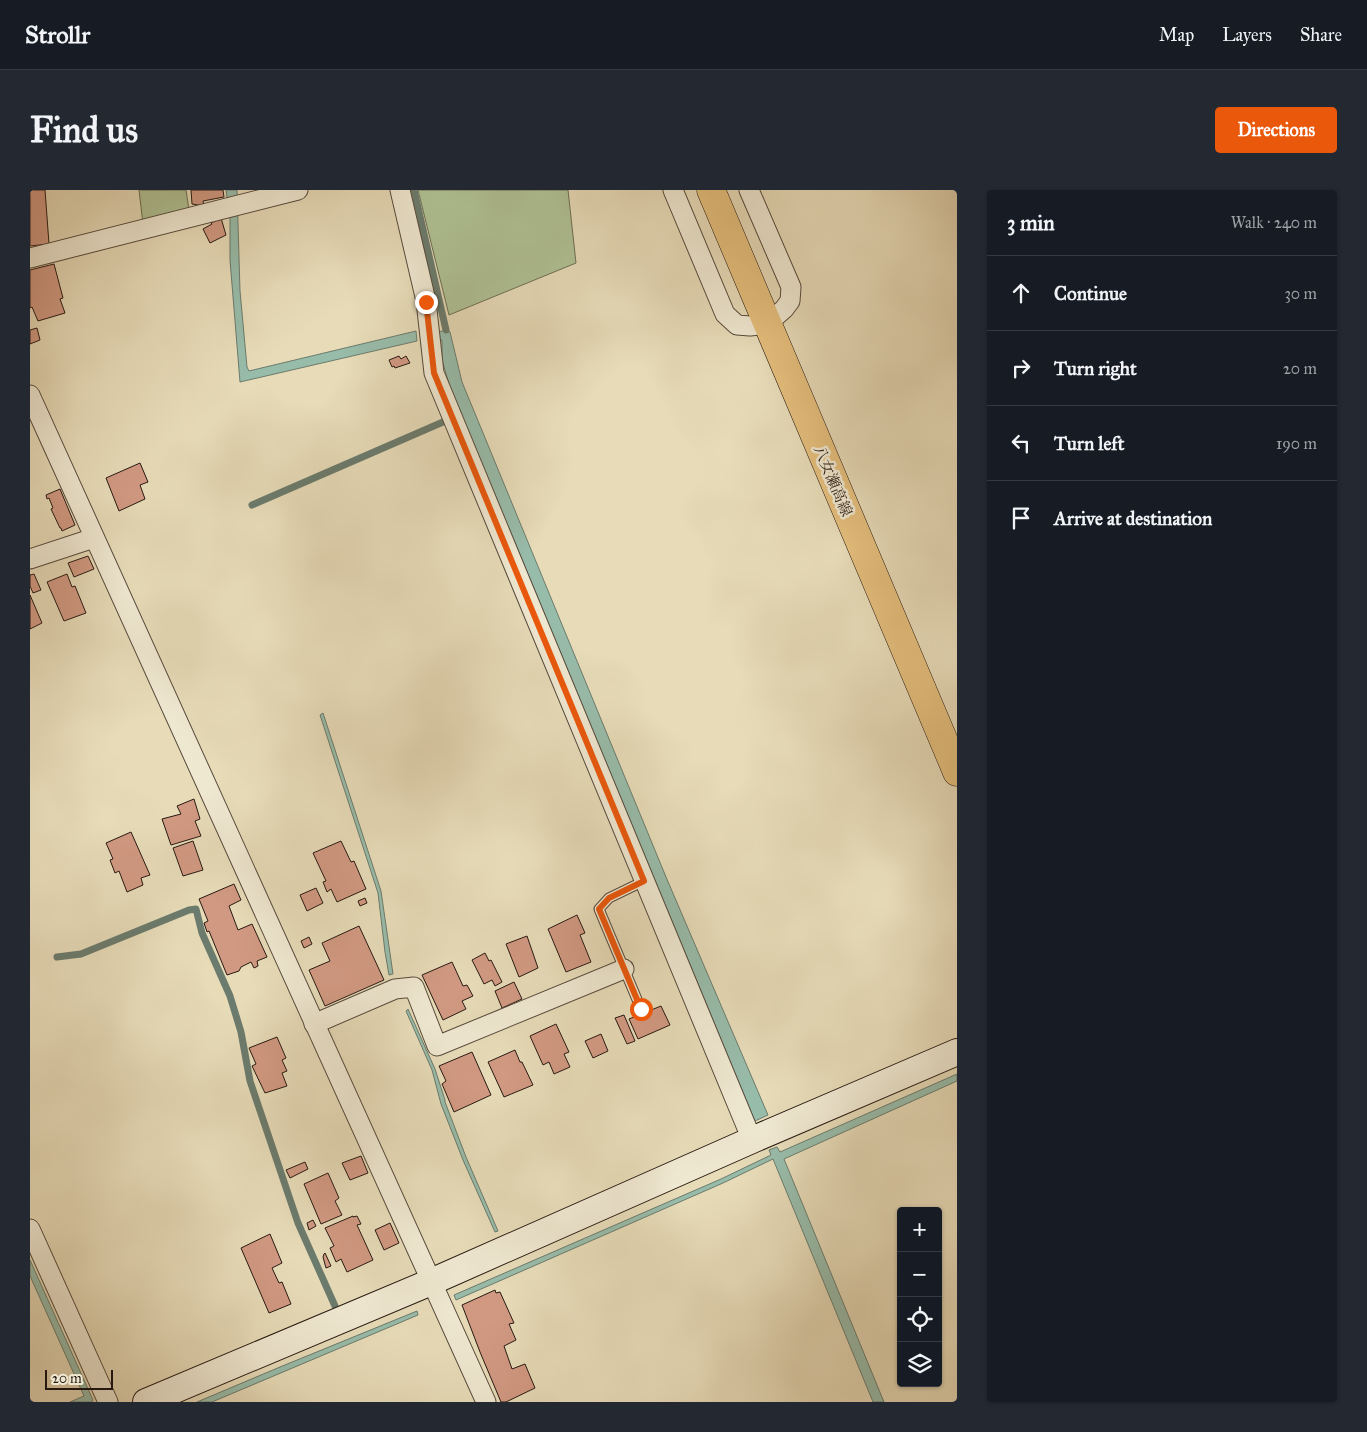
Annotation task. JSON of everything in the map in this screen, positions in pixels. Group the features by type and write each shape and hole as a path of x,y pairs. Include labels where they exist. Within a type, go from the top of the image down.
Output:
{"main road":[{"name":"八女瀬高線","path":"710,190 957,772"}],"street":[{"path":"30,258 298,190"},
{"path":"400,190 426,302 434,373 752,1140"},
{"path":"673,190 725,314 737,325 750,326 766,324 784,309 790,301 791,287 749,190"},
{"path":"30,395 486,1402"},
{"path":"30,559 94,538"},
{"path":"314,1024 395,989 414,987 438,1046 624,969"},
{"path":"146,1402 431,1282 752,1140 957,1052"},
{"path":"30,1229 108,1402"}],"lane":[{"path":"641,1009 599,909 609,898 644,881"}],"shaded area":[{"path":"139,190 186,190 189,210 143,224"},
{"path":"226,190 237,190 240,291 247,367 249,371 416,331 417,341 240,382 230,260 230,218"},
{"path":"418,190 568,190 576,263 449,315"},
{"path":"446,330 450,332 462,382 666,877 768,1115 755,1121 450,387 442,360 442,340 439,340 438,332"},
{"path":"323,713 381,891 393,974 389,975 378,893 320,715"},
{"path":"408,1009 435,1069 445,1102 466,1157 498,1231 495,1232 463,1160 441,1104 432,1070 406,1011"},
{"path":"957,1074 957,1081 784,1159 884,1402 873,1402 773,1159 723,1183 456,1300 454,1295 721,1179 771,1155 769,1150 777,1147 780,1152"},
{"path":"30,1260 93,1400 92,1402 70,1402 84,1396 30,1276"},
{"path":"417,1311 418,1315 212,1402 197,1402 280,1367"}],"building":[{"path":"30,190 45,190 49,244 30,246"},
{"path":"191,190 223,190 224,197 203,201 204,206 192,204"},
{"path":"221,218 226,235 210,243 203,229"},
{"path":"54,264 63,298 60,299 65,313 38,321 32,307 30,308 30,270"},
{"path":"37,328 40,340 30,344 30,330"},
{"path":"399,356 401,359 406,356 410,363 395,368 394,366 392,367 389,360"},
{"path":"140,463 148,482 140,485 145,499 119,511 106,478"},
{"path":"60,489 75,525 62,531 51,509 53,508 49,498 47,499 46,495"},
{"path":"88,556 94,569 74,577 68,563"},
{"path":"34,574 41,590 33,593 30,586 30,575"},
{"path":"67,574 72,587 75,586 86,613 64,621 47,582"},
{"path":"30,595 42,623 30,629"},
{"path":"194,799 200,819 195,821 201,836 171,845 162,819 181,814 177,806"},
{"path":"131,832 150,875 141,878 143,885 127,892 119,871 115,873 110,860 113,859 106,843"},
{"path":"193,841 203,870 183,876 173,848"},
{"path":"341,841 351,862 354,861 366,889 337,902 331,889 327,892 323,882 326,881 313,853"},
{"path":"234,884 241,900 229,906 238,930 252,924 267,957 257,961 258,966 254,968 251,962 241,967 239,971 227,975 209,931 207,932 204,923 208,921 199,899"},
{"path":"316,888 323,903 307,911 300,895"},
{"path":"365,898 367,903 360,906 358,901"},
{"path":"577,915 585,933 580,935 591,962 566,972 548,929"},
{"path":"359,926 384,980 325,1006 309,970 330,961 322,943"},
{"path":"527,936 538,968 519,977 506,944"},
{"path":"309,937 312,944 304,948 301,941"},
{"path":"485,953 489,961 491,960 502,982 495,986 492,980 484,984 472,960"},
{"path":"452,962 463,986 467,985 473,996 462,1001 466,1009 443,1020 422,975"},
{"path":"514,982 522,999 502,1008 495,991"},
{"path":"661,1006 670,1025 638,1039 629,1019"},
{"path":"624,1015 635,1041 627,1044 615,1018"},
{"path":"556,1024 569,1052 564,1054 570,1067 554,1074 549,1062 543,1065 530,1036"},
{"path":"601,1034 608,1051 593,1058 585,1041"},
{"path":"277,1037 286,1058 282,1060 287,1071 282,1073 287,1086 265,1093 252,1066 256,1064 249,1048"},
{"path":"515,1050 533,1085 504,1097 488,1062"},
{"path":"472,1052 491,1095 454,1112 442,1084 446,1081 439,1066"},
{"path":"361,1156 368,1173 350,1180 342,1163"},
{"path":"305,1162 308,1169 290,1178 286,1170"},
{"path":"328,1173 339,1198 335,1201 342,1215 321,1224 304,1184"},
{"path":"357,1216 361,1224 357,1225 373,1260 347,1272 341,1259 336,1262 330,1248 334,1246 325,1228"},
{"path":"313,1220 316,1226 309,1230 307,1223"},
{"path":"390,1223 399,1243 384,1250 375,1230"},
{"path":"270,1234 282,1263 272,1268 279,1283 282,1282 291,1304 269,1313 241,1248"},
{"path":"325,1253 331,1266 326,1268 323,1257"},
{"path":"495,1290 496,1293 500,1292 514,1323 509,1324 516,1340 504,1346 512,1369 525,1364 535,1388 506,1402 501,1402 462,1305"}],"waterway":[{"path":"414,190 446,330"},
{"path":"252,505 443,422"},
{"path":"57,957 81,954 189,910 196,909 202,933 230,996 241,1032 250,1081 298,1223 335,1306"}],"route":[{"path":"426,302 434,373 644,881 609,898 599,909 641,1009"}]}
